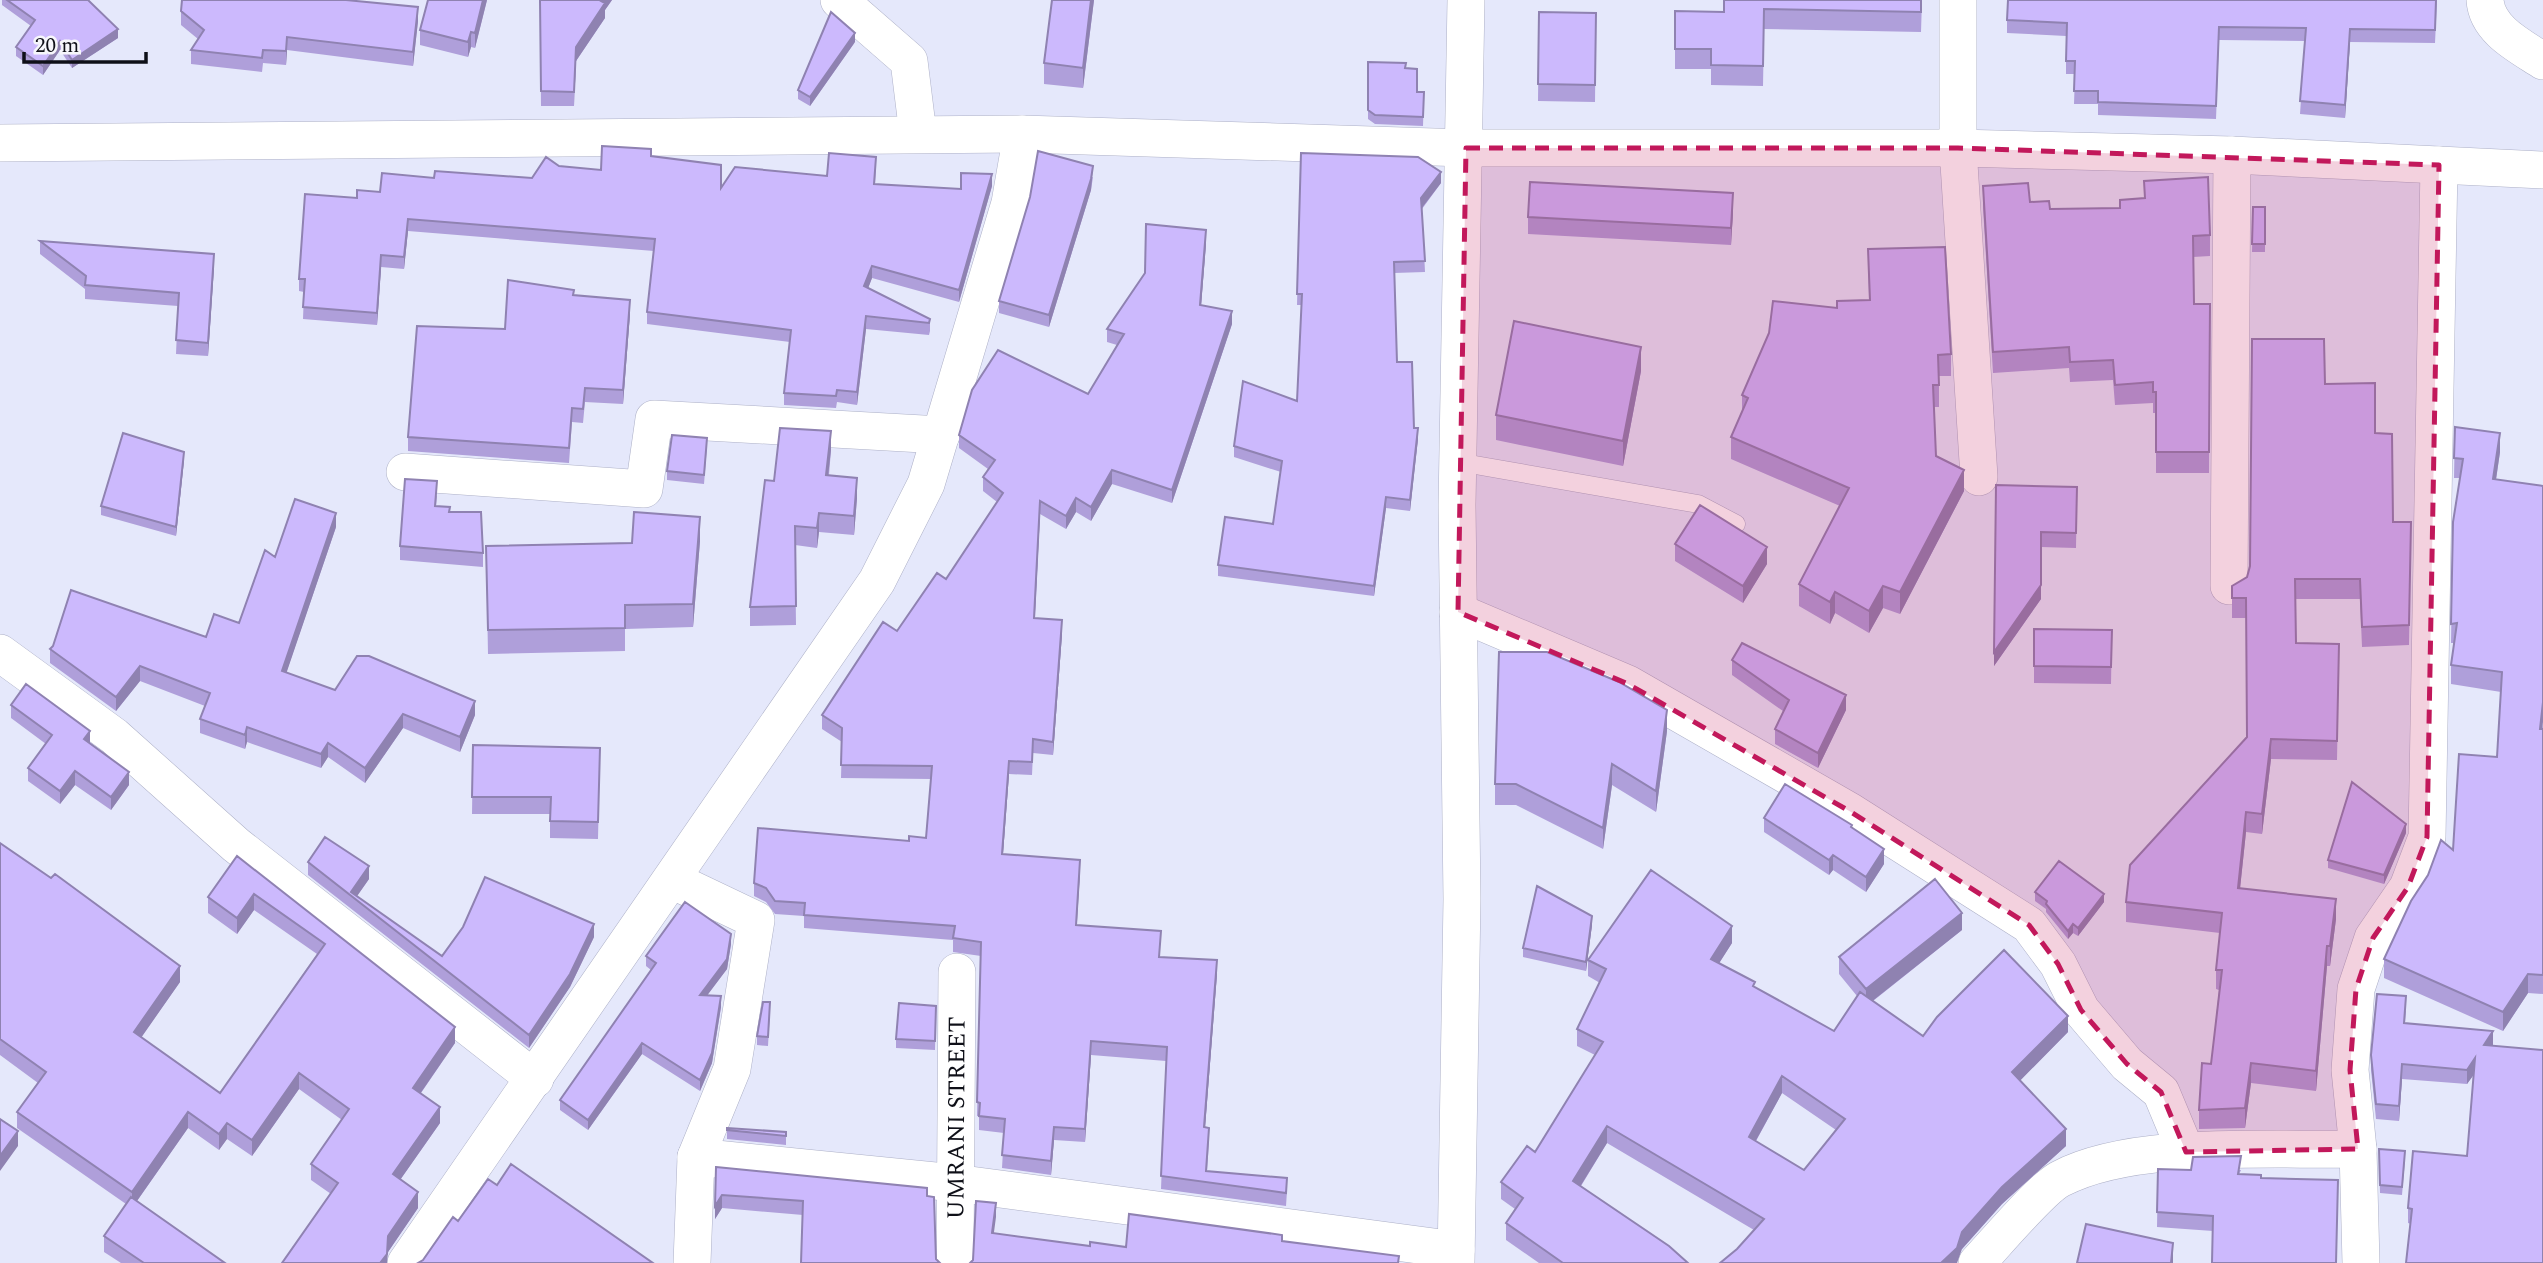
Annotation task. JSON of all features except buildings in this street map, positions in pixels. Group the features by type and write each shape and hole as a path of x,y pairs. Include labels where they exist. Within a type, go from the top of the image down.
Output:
{"street":[{"path":"839,0 909,61 918,134"},
{"path":"696,1157 955,1183 1456,1257 1462,899 1458,462 1466,148 1466,0"},
{"path":"1958,0 1958,148 1979,477"},
{"path":"2485,0 2486,14 2509,39 2543,61"},
{"path":"406,1263 877,581 926,484 1010,203 1022,134"},
{"path":"0,143 1022,134 1466,148 1958,148 2232,155 2543,170"},
{"path":"2229,586 2232,155"},
{"path":"2361,1263 2358,1149 2350,1070 2356,989 2373,938 2408,887 2427,837 2439,165"},
{"path":"405,472 644,488 654,419 941,435"},
{"path":"1458,612 1628,684 1851,812 2029,925 2058,964 2081,1010 2127,1064 2161,1092 2186,1152"},
{"path":"0,653 114,736 236,845 535,1079"},
{"path":"672,880 756,920 732,1069 696,1157 692,1263"},
{"name":"UMRANI STREET","path":"955,1263 957,972"},
{"path":"1977,1263 2058,1180 2116,1159 2186,1152 2358,1149"}],"lane":[{"path":"1458,462 1698,504 1736,524"}],"highlighted area":[{"path":"1466,148 1958,148 2439,165 2427,837 2408,887 2373,938 2356,989 2350,1070 2358,1149 2186,1152 2161,1092 2127,1064 2081,1010 2058,964 2029,925 1851,812 1628,684 1458,612"}]}
